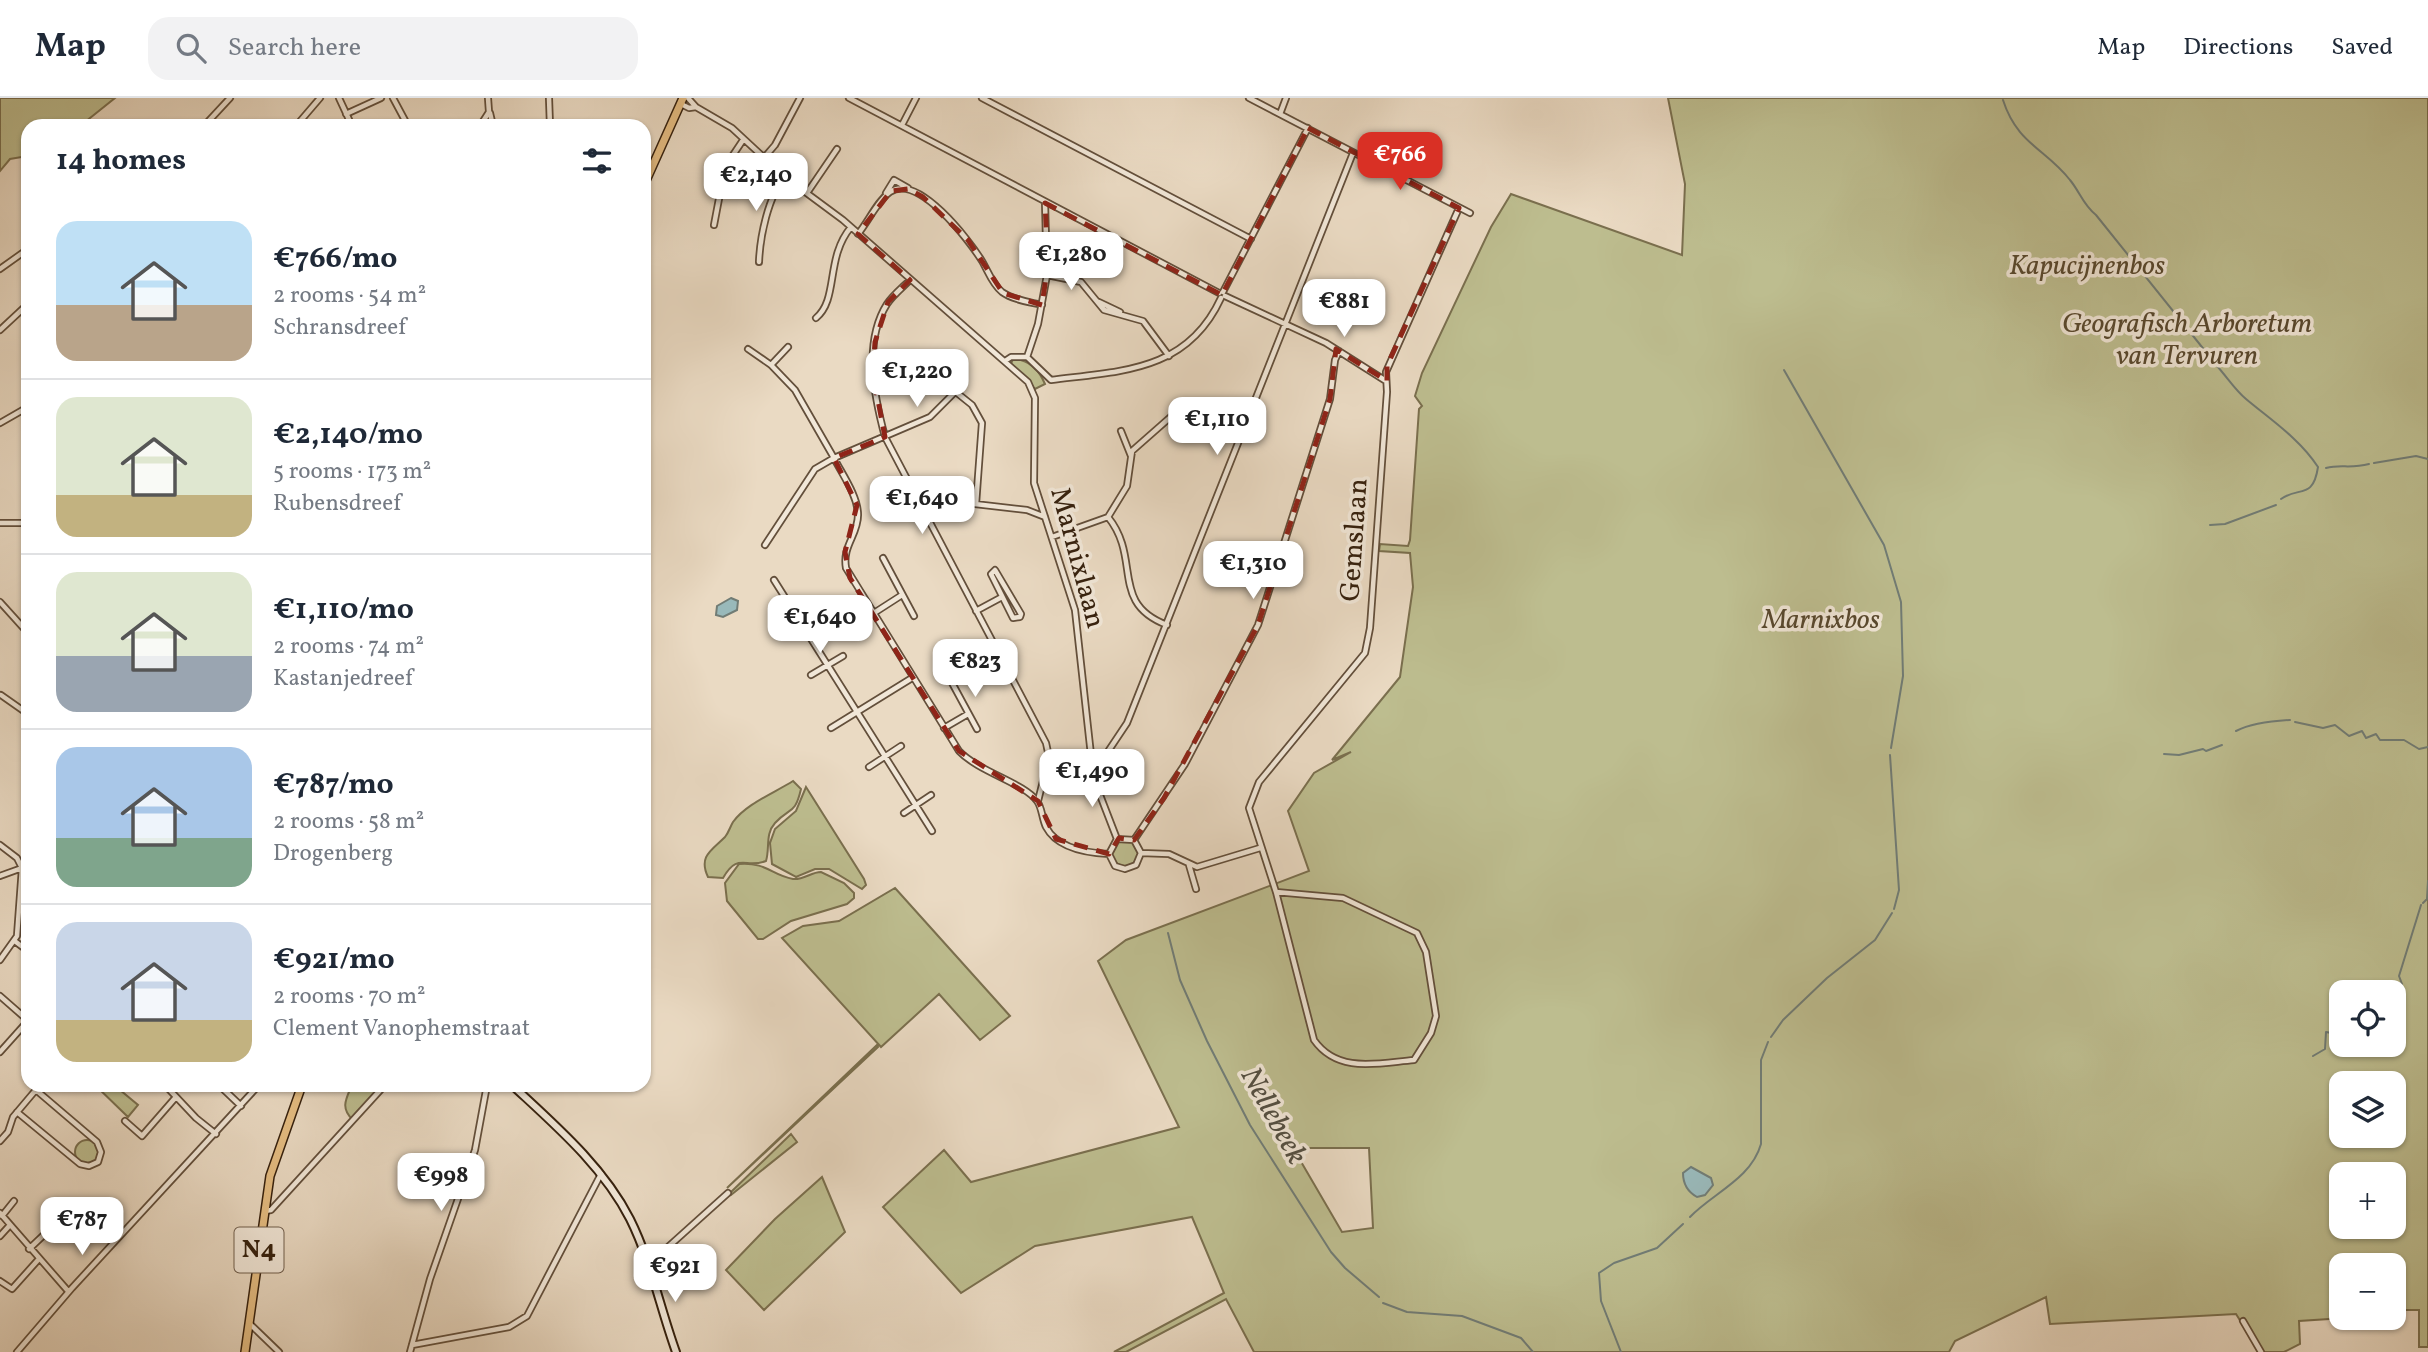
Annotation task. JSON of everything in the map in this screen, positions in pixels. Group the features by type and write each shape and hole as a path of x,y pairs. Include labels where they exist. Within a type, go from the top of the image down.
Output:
{"main road":[{"path":"651,170 684,100"},
{"name":"N4","path":"245,1352 265,1211 277,1149 299,1092"}],"street":[{"path":"210,119 230,98"},
{"path":"302,119 320,98"},
{"path":"339,98 348,119"},
{"path":"346,114 380,98"},
{"path":"393,98 404,119"},
{"path":"488,98 491,119"},
{"path":"549,98 550,119"},
{"path":"763,159 775,145 800,98"},
{"path":"849,98 1222,295 1339,351 1387,382"},
{"path":"902,125 916,98"},
{"path":"982,98 1251,239"},
{"path":"1249,98 1470,213"},
{"path":"1280,114 1286,98"},
{"name":"Marnixlaan","path":"684,100 689,108 696,107"},
{"name":"Marnixlaan","path":"684,100 732,128 763,159 851,227 1028,382 1035,398 1032,472 1075,610 1095,771 1100,795 1118,839"},
{"path":"484,119 489,112"},
{"path":"1005,361 1011,357 1027,357 1044,377 1051,380 1147,366 1169,356 1203,328 1308,128"},
{"path":"714,225 725,167 743,140"},
{"path":"807,193 836,149"},
{"path":"1095,771 1127,723 1244,422 1353,153"},
{"path":"759,262 769,215 779,183 785,177"},
{"path":"858,234 894,180 946,215 968,240 993,284 1003,293 1042,305"},
{"path":"885,196 899,188 908,189"},
{"path":"1027,357 1042,305 1047,275 1045,203"},
{"name":"Gemslaan","path":"1276,892 1343,898 1417,933 1426,952 1436,1016 1423,1049 1414,1060 1356,1065 1337,1061 1322,1052 1310,1028 1276,892 1250,815 1251,795 1366,653 1370,628 1387,366 1459,208"},
{"path":"816,318 824,311 834,257 851,227"},
{"path":"0,269 21,254"},
{"path":"1047,275 1081,282 1099,302 1143,321 1169,356"},
{"path":"910,280 888,302 875,342 873,374 885,437 1049,750 1038,801 1046,827 1056,839 1078,849 1109,854"},
{"path":"0,330 21,310"},
{"path":"771,365 788,347"},
{"path":"748,349 771,365 794,390 834,458 857,505 858,515 845,552 846,568 944,728 968,760 1007,780 1038,801"},
{"path":"1134,840 1185,764 1258,625 1329,399 1339,351"},
{"path":"931,372 972,405 982,423 976,504"},
{"path":"765,545 815,470 834,458 930,417 955,392"},
{"path":"1052,537 1108,517 1127,486 1132,451 1174,414 1191,407 1215,410 1244,422"},
{"path":"0,423 21,411"},
{"path":"1121,431 1131,456"},
{"path":"911,484 940,500 1027,510 1045,517"},
{"path":"927,517 932,505 940,500"},
{"path":"1027,510 1040,501"},
{"path":"1108,517 1122,536 1134,602 1140,611 1167,625"},
{"path":"0,523 21,523"},
{"path":"883,558 914,616"},
{"path":"995,570 1020,617 1013,618 1002,597 991,575 995,570"},
{"path":"774,580 932,831"},
{"path":"874,613 902,595"},
{"path":"976,611 1002,597"},
{"path":"0,602 21,625"},
{"path":"779,621 809,602"},
{"path":"811,676 843,656"},
{"path":"831,728 912,678"},
{"path":"951,681 977,729"},
{"path":"1,695 21,709"},
{"path":"944,728 968,714"},
{"path":"869,767 901,746"},
{"path":"904,813 930,795"},
{"path":"1109,854 1118,839 1134,840"},
{"path":"1134,840 1141,853"},
{"path":"0,845 17,858 21,866"},
{"path":"1141,853 1163,852 1188,864 1207,865 1260,848"},
{"path":"1109,854 1115,866 1125,869 1136,864 1141,853"},
{"path":"1188,864 1196,889"},
{"path":"0,876 21,868"},
{"path":"0,960 16,942 21,880"},
{"path":"16,942 21,946"},
{"path":"0,996 21,1014"},
{"path":"0,1052 21,1029"},
{"path":"0,1141 17,1112 34,1092"},
{"path":"17,1112 80,1164 89,1166 98,1162 101,1152 97,1142 42,1092"},
{"path":"171,1092 216,1134"},
{"path":"226,1092 241,1106"},
{"path":"16,1352 253,1092"},
{"path":"265,1211 279,1202 380,1092"},
{"path":"410,1352 430,1279 475,1150 487,1092"},
{"path":"520,1092 601,1174 630,1218 649,1265 676,1352"},
{"path":"125,1121 142,1136 176,1097"},
{"path":"412,1345 514,1324 527,1316 601,1174"},
{"path":"649,1265 728,1193"},
{"path":"14,1201 1,1214 68,1292"},
{"path":"0,1236 10,1225"},
{"path":"29,1249 45,1232 48,1231 56,1237"},
{"path":"0,1281 12,1289 38,1259"},
{"path":"2243,1321 2262,1352"},
{"path":"249,1324 279,1352"}],"highlighted area":[{"path":"1308,128 1459,208 1387,366 1387,381 1336,349 1330,399 1258,625 1164,798 1134,840 1119,838 1109,854 1056,839 1038,801 959,751 850,578 845,552 857,505 834,458 885,437 873,374 875,342 888,302 910,280 858,234 891,191 908,189 923,197 968,240 1003,293 1042,305 1048,264 1045,203 1222,295"}],"green space":[{"path":"0,98 115,98 89,119 21,119 21,157 10,159 0,171"},
{"path":"1668,98 2428,98 2428,1347 2419,1347 2419,1310 2406,1310 2406,1253 2329,1253 2329,1319 2299,1321 2300,1344 2284,1352 2260,1352 2236,1314 2050,1324 2046,1297 1955,1341 1949,1352 1254,1352 1226,1299 1126,1352 1114,1352 1224,1293 1192,1217 1035,1246 961,1293 883,1207 944,1150 971,1182 1179,1127 1098,961 1126,940 1309,871 1288,811 1314,773 1351,752 1332,760 1400,677 1413,587 1410,553 1379,551 1380,544 1408,546 1419,409 1422,406 1415,396 1422,373 1491,227 1511,194 1682,255 1685,184","holes":["1293,1148 1369,1148 1373,1228 1342,1232"]},
{"path":"1013,359 1033,366 1045,384 1035,389 1011,364"},
{"path":"793,781 801,789 799,797 794,807 772,827 766,861 738,863 728,870 723,878 708,877 705,864 708,854 725,837 733,822 753,804"},
{"path":"806,787 864,879 866,885 862,889 829,869 815,869 796,877 772,864 770,843 775,829 796,811"},
{"path":"1125,840 1134,844 1138,853 1134,862 1125,866 1116,862 1112,853 1116,844"},
{"path":"739,864 756,865 793,879 821,872 844,883 854,893 854,898 847,904 791,921 763,939 758,939 727,901 725,883"},
{"path":"895,888 1010,1016 980,1040 939,994 881,1047 782,938 803,926 839,921"},
{"path":"877,1045 878,1047 727,1188"},
{"path":"102,1092 122,1092 138,1105 128,1117"},
{"path":"349,1092 378,1092 353,1120 345,1107"},
{"path":"791,1134 797,1142 731,1195 730,1193"},
{"path":"87,1140 98,1147 99,1152 92,1163 87,1164 76,1157 75,1152 82,1141"},
{"path":"822,1177 845,1232 764,1310 726,1270 775,1219"}],"water":[{"path":"731,598 738,601 737,610 723,617 716,615 717,606"},
{"path":"1691,1167 1711,1178 1713,1185 1705,1195 1697,1197 1687,1187 1683,1173"}],"waterway":[{"path":"2003,100 2016,127 2061,169 2088,207 2214,362"},
{"path":"2217,366 2242,395 2294,439 2318,467"},
{"path":"1784,370 1884,545 1901,602 1903,676 1891,748"},
{"path":"2374,463 2416,456 2428,459"},
{"path":"2326,468 2369,464"},
{"path":"2281,499 2309,488 2313,484 2318,467"},
{"path":"2210,525 2225,524 2276,505"},
{"path":"2236,731 2255,724 2290,720"},
{"path":"2295,722 2323,728 2335,725 2349,736 2362,731 2366,738 2376,734 2380,740 2404,740 2419,749 2428,747"},
{"path":"2164,754 2179,755 2203,749 2206,751 2222,745"},
{"path":"1890,755 1899,890 1894,909"},
{"path":"2423,903 2427,899 2428,881"},
{"path":"2400,980 2399,976 2421,905"},
{"path":"1771,1037 1783,1020 1827,978 1875,940 1892,913"},
{"name":"Nellebeek","path":"1168,933 1180,980 1207,1041 1250,1125 1331,1252 1379,1297"},
{"path":"2313,1056 2325,1049 2326,1032 2329,1033"},
{"path":"1690,1217 1740,1176 1756,1156 1761,1144 1761,1060 1768,1042"},
{"path":"1621,1352 1601,1301 1599,1273 1614,1263 1657,1248 1683,1224"},
{"name":"Nellebeek","path":"1383,1303 1407,1312 1462,1316 1521,1338 1533,1352"}],"park label":[{"name":"Kapucijnenbos","path":"2087,266"},
{"name":"Geografisch Arboretum van Tervuren","path":"2187,340"},
{"name":"Marnixbos","path":"1821,620"}]}
